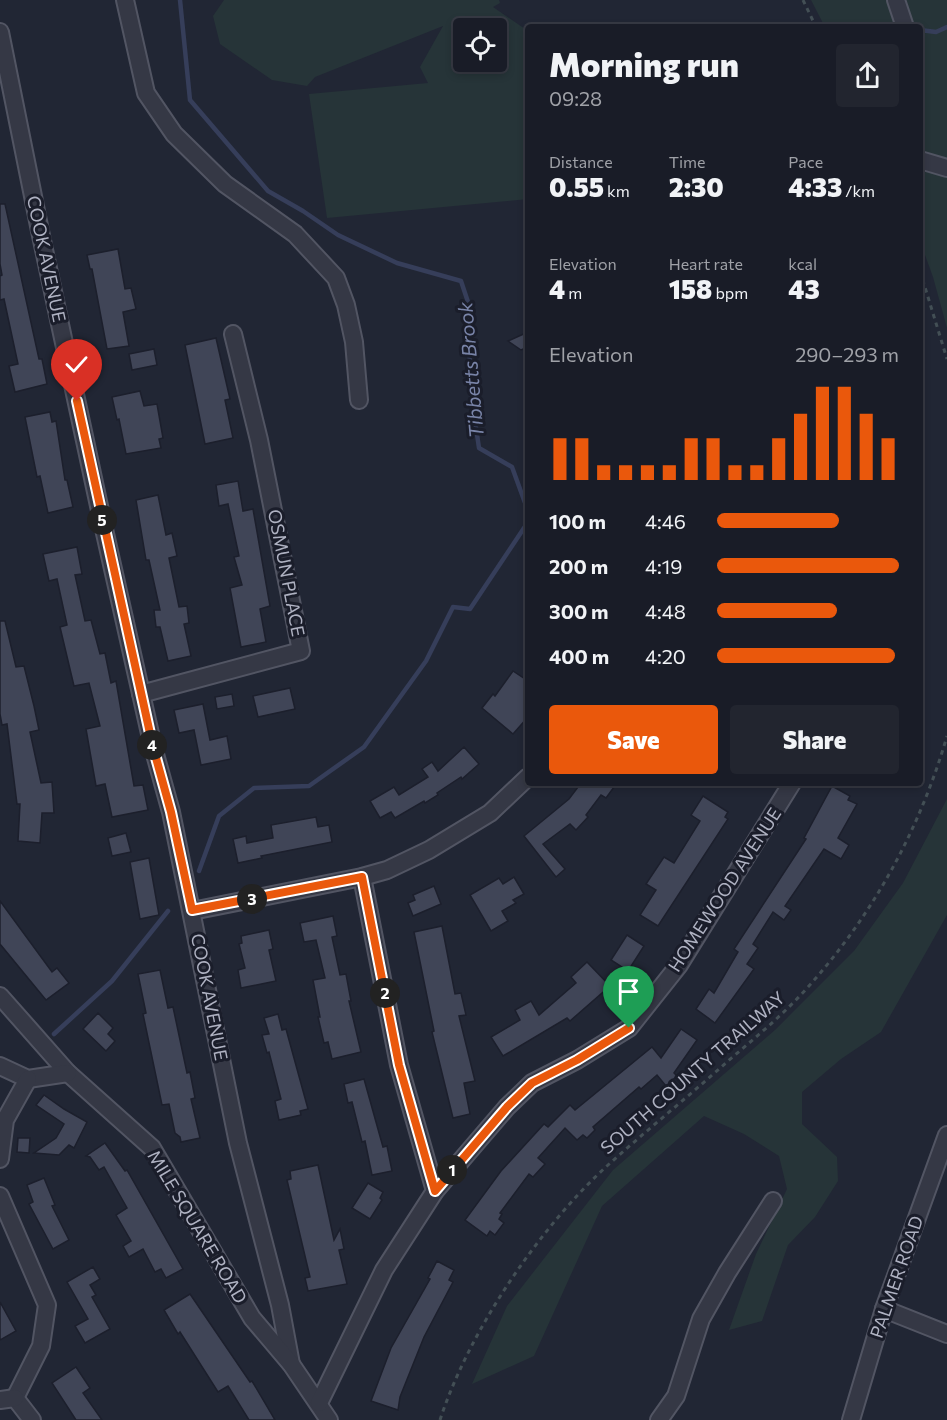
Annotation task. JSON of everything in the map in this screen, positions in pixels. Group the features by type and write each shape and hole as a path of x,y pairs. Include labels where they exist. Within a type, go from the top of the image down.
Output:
{"street":[{"path":"125,0 146,93 174,134 225,184 295,234 336,278 346,305 354,342 359,399"},
{"path":"896,0 904,24"},
{"name":"COOK AVENUE","path":"0,32 4,69 141,694 171,812 238,1143 280,1305 291,1364"},
{"path":"923,161 947,168"},
{"name":"OSMUN PLACE","path":"141,694 301,651 259,440 233,334"},
{"path":"192,910 362,877 387,870 429,849 490,813 525,780"},
{"name":"HOMEWOOD AVENUE","path":"319,1402 384,1270 435,1191 500,1114 532,1083 577,1060 629,1028 679,965 790,786"},
{"path":"362,877 399,1065 435,1191"},
{"name":"MILE SQUARE ROAD","path":"0,996 68,1073 152,1148 252,1318 291,1364 319,1402 329,1420"},
{"path":"0,1066 28,1078 68,1073"},
{"path":"0,1159 5,1120 28,1078"},
{"name":"PALMER ROAD","path":"851,1420 884,1309 947,1135"},
{"path":"0,1196 47,1305 41,1346 8,1399 32,1420"},
{"path":"659,1420 676,1396 701,1319 773,1201"},
{"path":"884,1309 947,1334"}],"path":[{"path":"803,0 815,24"},
{"path":"923,282 947,359"},
{"name":"SOUTH COUNTY TRAILWAY","path":"440,1420 465,1357 505,1290 568,1208 607,1166 779,1018 842,948 890,875 934,779 947,735"}],"shaded area":[{"path":"224,0 499,0 500,3 493,7 525,29 525,199 327,218 309,94 428,83 420,67 443,26 315,77 307,86 272,80 220,44 213,16"},
{"path":"811,0 947,0 947,328 923,249 923,24 823,24"},
{"path":"947,799 947,915 881,1032 841,1059 802,1092 802,1124 837,1157 838,1181 815,1217 788,1245 762,1321 729,1330 756,1254 787,1189 779,1156 744,1134 704,1116 602,1206 534,1356 472,1384 507,1306 613,1170 775,1030 854,951 903,883"}],"building":[{"path":"0,204 5,204 39,359 42,359 47,384 15,392 9,366 18,364 4,299 0,300 0,276 2,275"},
{"path":"118,249 125,289 131,288 136,309 123,312 129,346 107,349 92,269 90,269 87,255"},
{"path":"525,333 525,348 521,350 508,341"},
{"path":"216,338 230,399 225,400 233,438 205,444 185,345"},
{"path":"154,349 157,365 132,370 129,354"},
{"path":"140,391 144,406 157,404 163,438 159,439 161,448 126,454 112,397"},
{"path":"50,412 52,422 56,421 65,480 67,480 73,507 48,513 40,476 37,477 25,417"},
{"path":"238,481 243,511 253,509 270,606 260,609 266,642 241,647 230,588 242,585 234,557 239,556 228,504 219,506 216,485"},
{"path":"158,495 166,535 172,533 177,556 169,558 179,607 187,606 189,623 184,624 191,656 168,661 160,627 156,627 154,610 160,610 149,560 146,560 136,500"},
{"path":"77,547 82,574 75,575 85,621 91,620 100,654 105,653 111,683 116,681 134,786 143,785 148,810 112,817 105,784 96,786 86,729 100,726 89,683 74,686 60,627 67,625 57,579 49,581 43,554"},
{"path":"0,621 5,621 16,667 24,666 39,730 30,732 41,783 52,782 54,813 42,813 40,843 18,841 20,804 17,804 7,724 2,725 0,714"},
{"path":"513,671 525,679 525,720 513,734 482,708 493,694 495,696"},
{"path":"290,688 295,709 258,717 253,696"},
{"path":"232,694 234,706 217,709 215,697"},
{"path":"203,704 210,740 227,736 231,759 201,765 194,730 179,733 174,710"},
{"path":"464,747 479,764 462,779 461,777 437,793 438,795 395,818 391,812 380,818 370,801 394,787 399,795 428,777 422,769 432,762 438,771"},
{"path":"579,786 615,786 606,798 601,795 586,815 588,817 576,830 570,824 543,844 565,869 556,877 524,836 569,799"},
{"path":"832,786 850,796 848,800 857,804 838,838 849,845 841,859 824,849 785,906 791,910 784,920 773,912 753,944 758,948 747,964 754,969 715,1023 696,1009 709,989 714,993 738,952 734,949 806,839 804,838"},
{"path":"703,796 728,812 725,817 728,819 658,926 640,915 656,890 646,884 664,857 674,863 700,821 691,815"},
{"path":"316,817 318,827 329,825 332,842 261,856 262,858 238,863 233,839 246,836 247,843 273,838 271,825"},
{"path":"126,833 131,852 112,856 108,838"},
{"path":"149,858 159,915 140,919 130,862"},
{"path":"514,877 524,894 513,900 516,903 502,911 508,921 491,931 470,895 499,878 503,884"},
{"path":"434,886 441,904 413,916 408,903 415,900 413,895"},
{"path":"0,901 52,972 57,968 69,983 46,1000 0,944"},
{"path":"333,916 337,936 332,937 340,975 346,974 351,1001 349,1001 361,1052 332,1059 328,1042 324,1043 313,980 325,978 316,940 304,942 300,923"},
{"path":"442,926 455,994 461,993 466,1015 459,1016 475,1081 464,1083 470,1114 453,1118 432,1032 434,1031 414,932"},
{"path":"269,930 273,949 269,950 276,981 241,988 238,970 245,968 239,944 242,943 241,936"},
{"path":"627,935 644,946 628,971 611,960"},
{"path":"587,962 610,986 570,1021 567,1018 503,1056 491,1037 520,1020 515,1010 531,1001 539,1015 576,983 571,977"},
{"path":"160,970 168,1008 173,1007 187,1073 190,1072 195,1098 191,1099 200,1138 181,1142 180,1137 175,1133 169,1104 162,1105 143,1014 146,1013 138,974"},
{"path":"98,1013 113,1028 108,1034 115,1041 106,1051 83,1029"},
{"path":"278,1014 282,1030 286,1029 308,1109 300,1111 301,1115 279,1120 275,1101 281,1099 269,1052 267,1053 262,1035 269,1034 264,1018"},
{"path":"681,1029 697,1040 674,1073 677,1076 666,1086 657,1075 641,1089 639,1087 593,1127 595,1130 587,1138 583,1135 577,1140 565,1128 538,1158 545,1164 533,1177 529,1174 500,1213 502,1214 499,1219 504,1223 495,1235 490,1231 487,1236 465,1220 501,1171 544,1124 548,1127 570,1105 575,1110 652,1047 661,1058"},
{"path":"364,1079 383,1147 387,1146 392,1171 372,1175 365,1141 362,1142 352,1102 348,1103 344,1084"},
{"path":"44,1095 87,1122 74,1148 69,1145 59,1155 34,1153 56,1138 64,1124 36,1105"},
{"path":"18,1138 30,1138 29,1153 17,1152"},
{"path":"105,1143 125,1171 127,1170 183,1269 166,1278 161,1269 155,1272 143,1249 129,1257 123,1246 131,1241 116,1215 127,1208 104,1167 99,1170 90,1157 86,1156"},
{"path":"318,1165 334,1240 340,1229 344,1249 339,1250 347,1284 308,1291 305,1278 310,1277 287,1180 291,1179 290,1171"},
{"path":"44,1178 55,1205 52,1206 69,1240 53,1249 29,1204 33,1202 27,1185"},
{"path":"368,1183 383,1192 380,1198 382,1200 370,1219 352,1208"},
{"path":"437,1261 454,1270 449,1280 453,1282 424,1337 400,1397 398,1410 371,1401 391,1348 430,1279 428,1278"},
{"path":"93,1267 100,1279 90,1285 96,1295 92,1297 110,1329 85,1343 75,1326 88,1319 67,1282"},
{"path":"190,1294 250,1382 252,1381 275,1420 249,1420 228,1386 218,1392 180,1332 178,1334 164,1310"},
{"path":"0,1302 16,1331 0,1340"},
{"path":"76,1367 90,1388 83,1393 102,1420 76,1420 52,1383"}],"waterway":[{"name":"Tibbetts Brook","path":"180,0 190,100 268,191 338,235 397,263 461,281 471,311 469,380 479,448 512,467 525,503"},
{"path":"923,30 936,32 947,27"},
{"name":"Tibbetts Brook","path":"199,871 219,816 254,788 309,786 364,747 426,661 453,607 470,609 525,526"},
{"name":"Tibbetts Brook","path":"54,1034 112,981 168,911"}],"route":[{"path":"77,401 153,747 171,812 192,910 362,877 399,1065 435,1191 473,1144 532,1083 577,1060 629,1028"}]}
